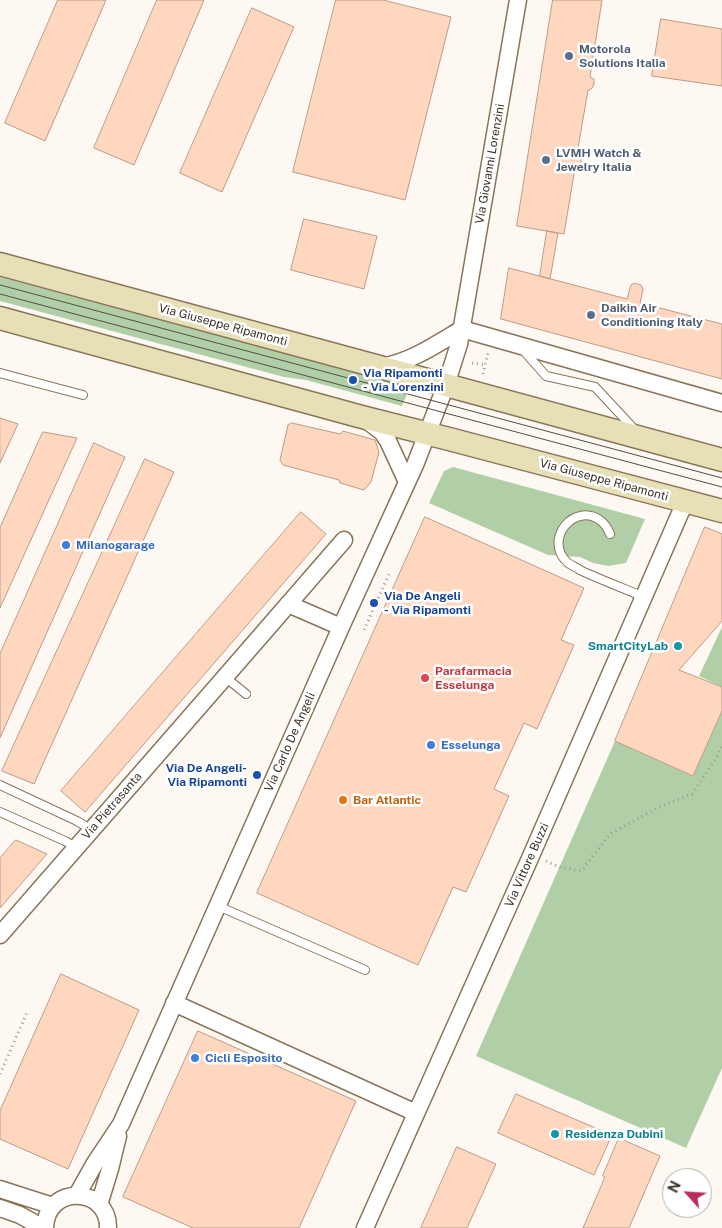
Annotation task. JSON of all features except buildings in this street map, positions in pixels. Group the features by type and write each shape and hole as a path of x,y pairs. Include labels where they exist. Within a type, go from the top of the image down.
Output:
{"street":[{"name":"Via Giovanni Lorenzini","path":"446,385 462,329 518,0"},
{"name":"Via Giuseppe Ripamonti","path":"0,264 722,460"},
{"name":"Via Giuseppe Ripamonti","path":"0,318 362,417 722,511"},
{"path":"379,367 390,366 424,352 462,329 722,403"},
{"path":"428,433 446,385"},
{"path":"362,417 382,432 407,482"},
{"name":"Via Carlo De Angeli","path":"78,1195 95,1163 121,1124 428,433"},
{"name":"Via Vittore Buzzi","path":"365,1228 531,856 685,502"},
{"name":"Via Pietrasanta","path":"0,935 344,540"},
{"path":"288,604 341,627"},
{"path":"174,1004 416,1113"},
{"name":"Via Carlo De Angeli","path":"99,1205 121,1124"},
{"path":"0,1189 53,1206"},
{"path":"0,1208 20,1215 44,1228 46,1217 58,1201 78,1195 88,1197 99,1205 105,1213 109,1227"}],"lane":[{"path":"518,345 546,376 595,387 643,438"},
{"path":"0,373 84,395"},
{"path":"610,534 598,519 583,515 575,517 562,529 558,547 568,563 590,575 644,597"},
{"path":"225,677 246,694"},
{"path":"0,784 92,830"},
{"path":"1,814 76,847"},
{"path":"218,906 365,970"}],"path":[{"path":"483,375 490,346"},
{"path":"471,363 486,365"},
{"path":"364,630 389,574"},
{"path":"531,856 559,867 581,870 610,834 661,806 692,794 717,758 722,746"},
{"path":"0,1074 28,1010"}],"green space":[{"path":"0,277 410,387 402,406 306,380 284,377 0,301"},
{"path":"453,467 645,519 626,563 608,566 593,563 580,557 548,555 429,503 444,471"},
{"path":"722,627 722,687 699,676"},
{"path":"722,711 722,1068 686,1148 476,1056 615,741 693,776"}],"tram line":[{"path":"0,285 722,478"},
{"path":"0,294 722,487"}],"place":[{"name":"Motorola Solutions Italia","path":"569,56"},
{"name":"LVMH Watch & Jewelry Italia","path":"546,160"},
{"name":"Daikin Air Conditioning Italy","path":"591,315"},
{"name":"Via Ripamonti - Via Lorenzini","path":"353,380"},
{"name":"Milanogarage","path":"66,545"},
{"name":"Via De Angeli - Via Ripamonti","path":"374,603"},
{"name":"SmartCityLab","path":"678,646"},
{"name":"Parafarmacia Esselunga","path":"425,678"},
{"name":"Esselunga","path":"431,745"},
{"name":"Via De Angeli- Via Ripamonti","path":"257,775"},
{"name":"Bar Atlantic","path":"343,800"},
{"name":"Cicli Esposito","path":"195,1058"},
{"name":"Residenza Dubini","path":"555,1134"}]}
